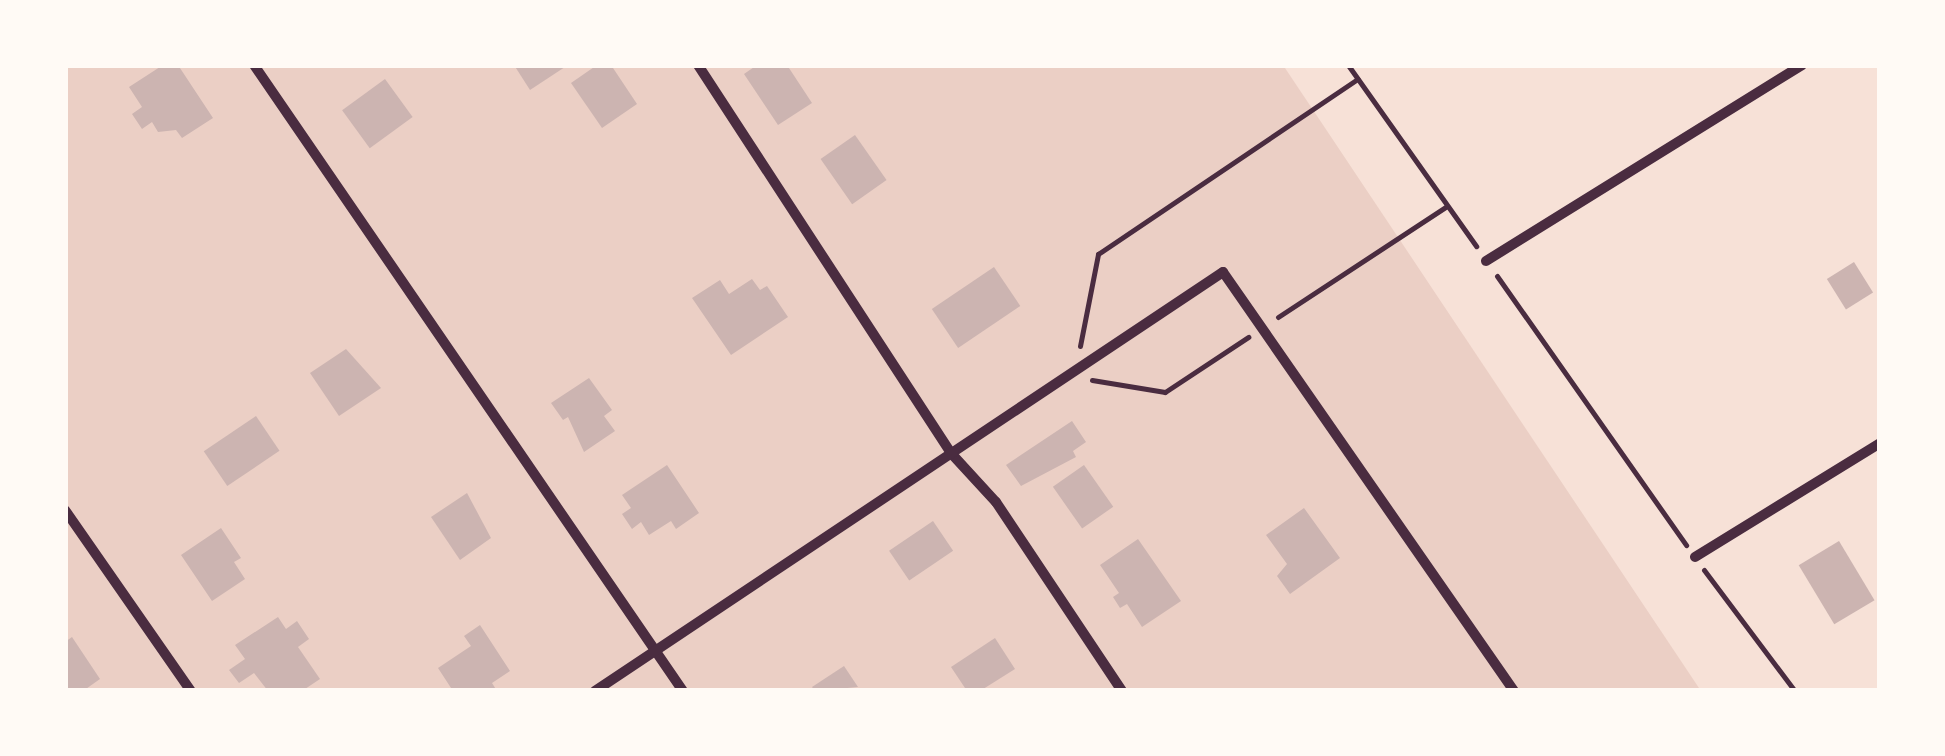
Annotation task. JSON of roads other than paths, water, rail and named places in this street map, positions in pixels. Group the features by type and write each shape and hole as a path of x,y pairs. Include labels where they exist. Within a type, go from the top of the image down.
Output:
{"street":[{"path":"254,65 683,691"},
{"path":"698,65 950,452 996,502 1122,691"},
{"path":"1486,261 1802,65"},
{"path":"595,691 950,452 1074,378 1223,272 1514,691"},
{"path":"1695,557 1880,444"},
{"path":"65,510 191,691"}]}
